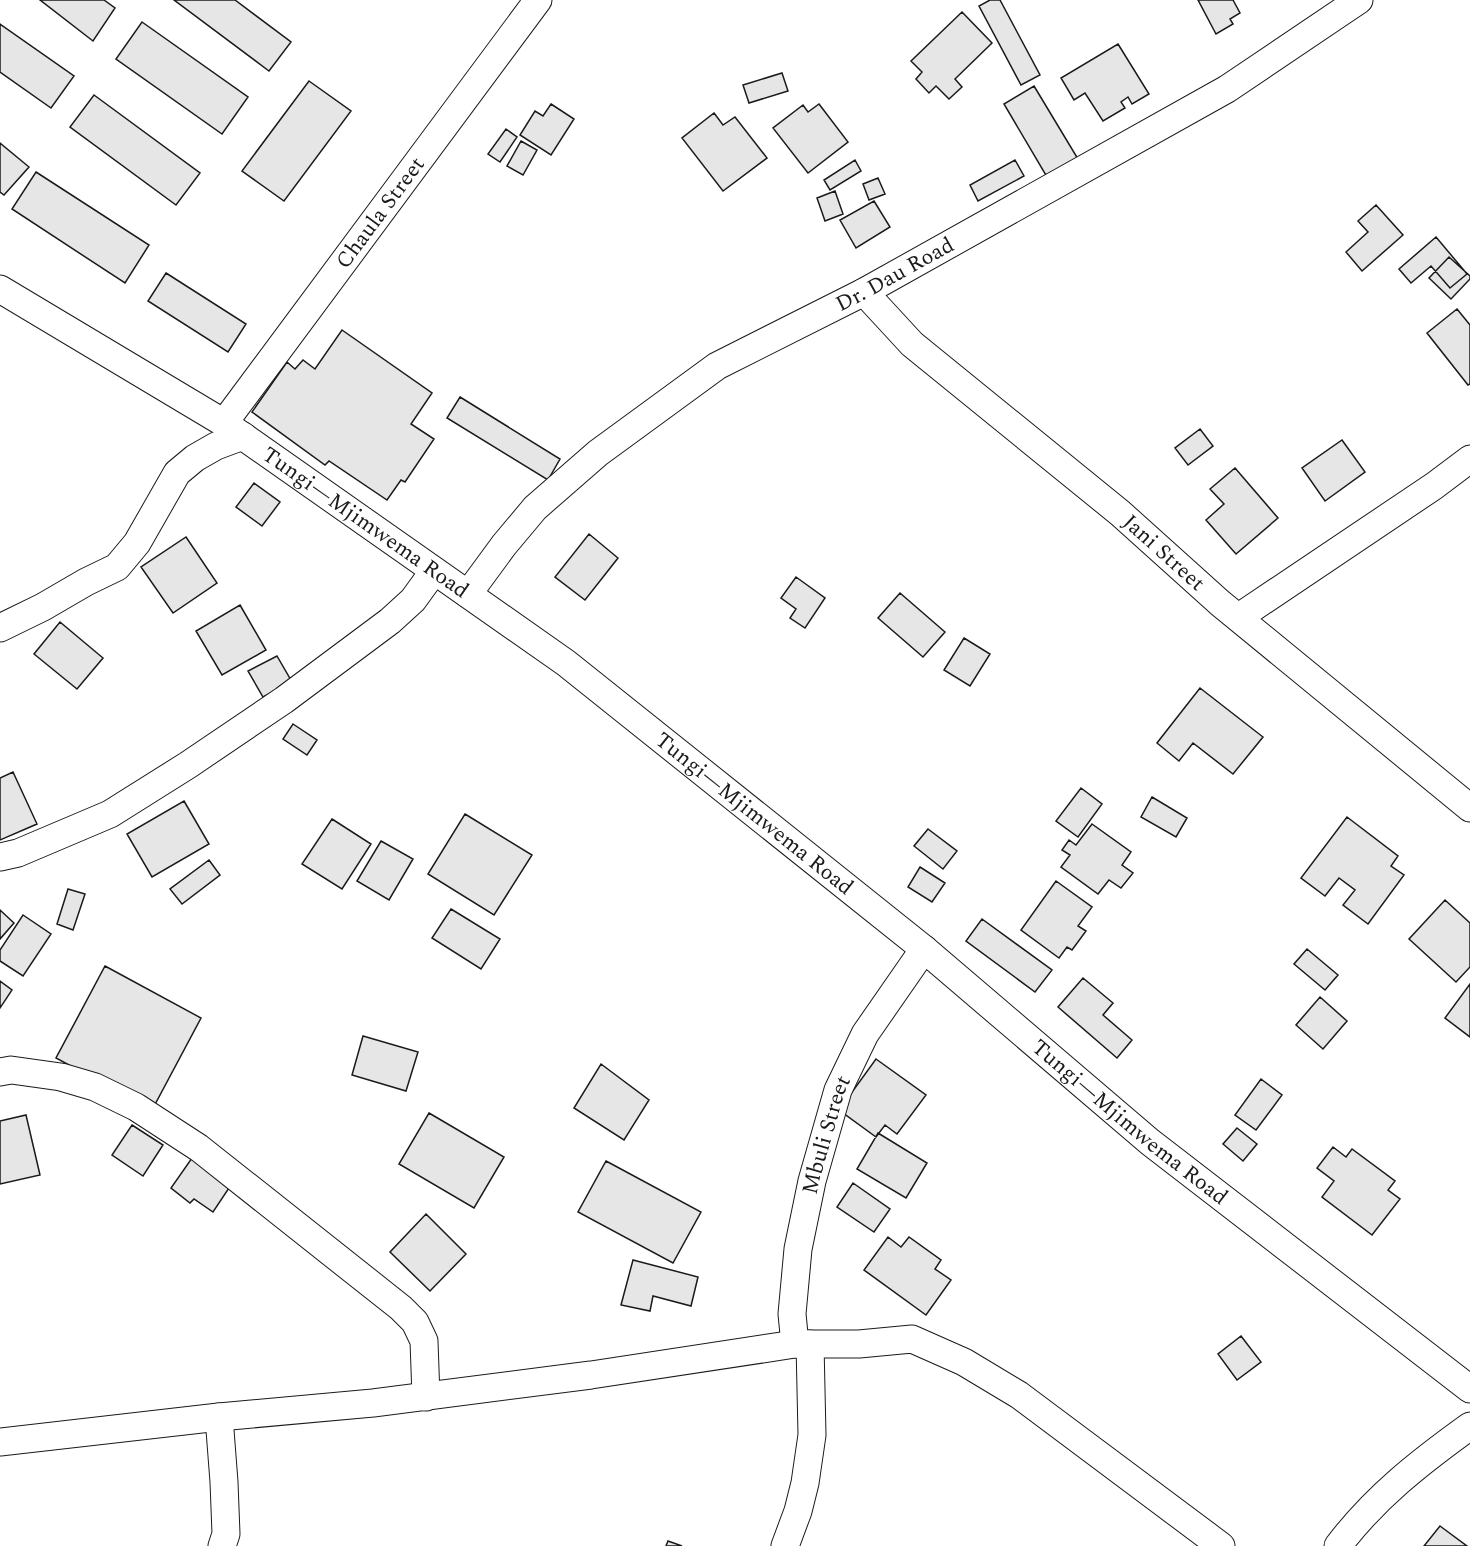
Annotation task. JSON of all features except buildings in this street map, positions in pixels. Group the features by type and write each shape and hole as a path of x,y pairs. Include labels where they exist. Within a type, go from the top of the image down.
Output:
{"street":[{"name":"Chaula Street","path":"234,430 538,0"},
{"name":"Dr. Dau Road","path":"468,594 535,508 598,453 717,366 864,292 1227,90 1357,0"},
{"name":"Tungi—Mjimwema Road","path":"0,289 234,430 566,663 924,950 1150,1142 1470,1389"},
{"name":"Jani Street","path":"864,292 912,345 1120,513 1220,603 1470,808"},
{"path":"0,628 117,567 137,543 177,473 195,458 216,446 234,430"},
{"path":"1239,617 1434,486 1470,459"},
{"path":"0,857 18,853 110,814 188,765 284,700 390,621 413,600 434,571"},
{"name":"Mbuli Street","path":"784,1546 798,1511 805,1483 812,1435 803,1344 792,1314 798,1249 812,1180 838,1090 865,1034 924,950"},
{"path":"0,1072 11,1070 61,1077 95,1087 136,1107 199,1148 415,1322 424,1341 426,1397"},
{"path":"0,1442 219,1417 426,1397 803,1344 859,1344 912,1339 964,1362 1019,1395 1221,1546"},
{"path":"219,1417 226,1534 222,1546"},
{"path":"1338,1546 1355,1523 1387,1491 1432,1453 1470,1426"}]}
